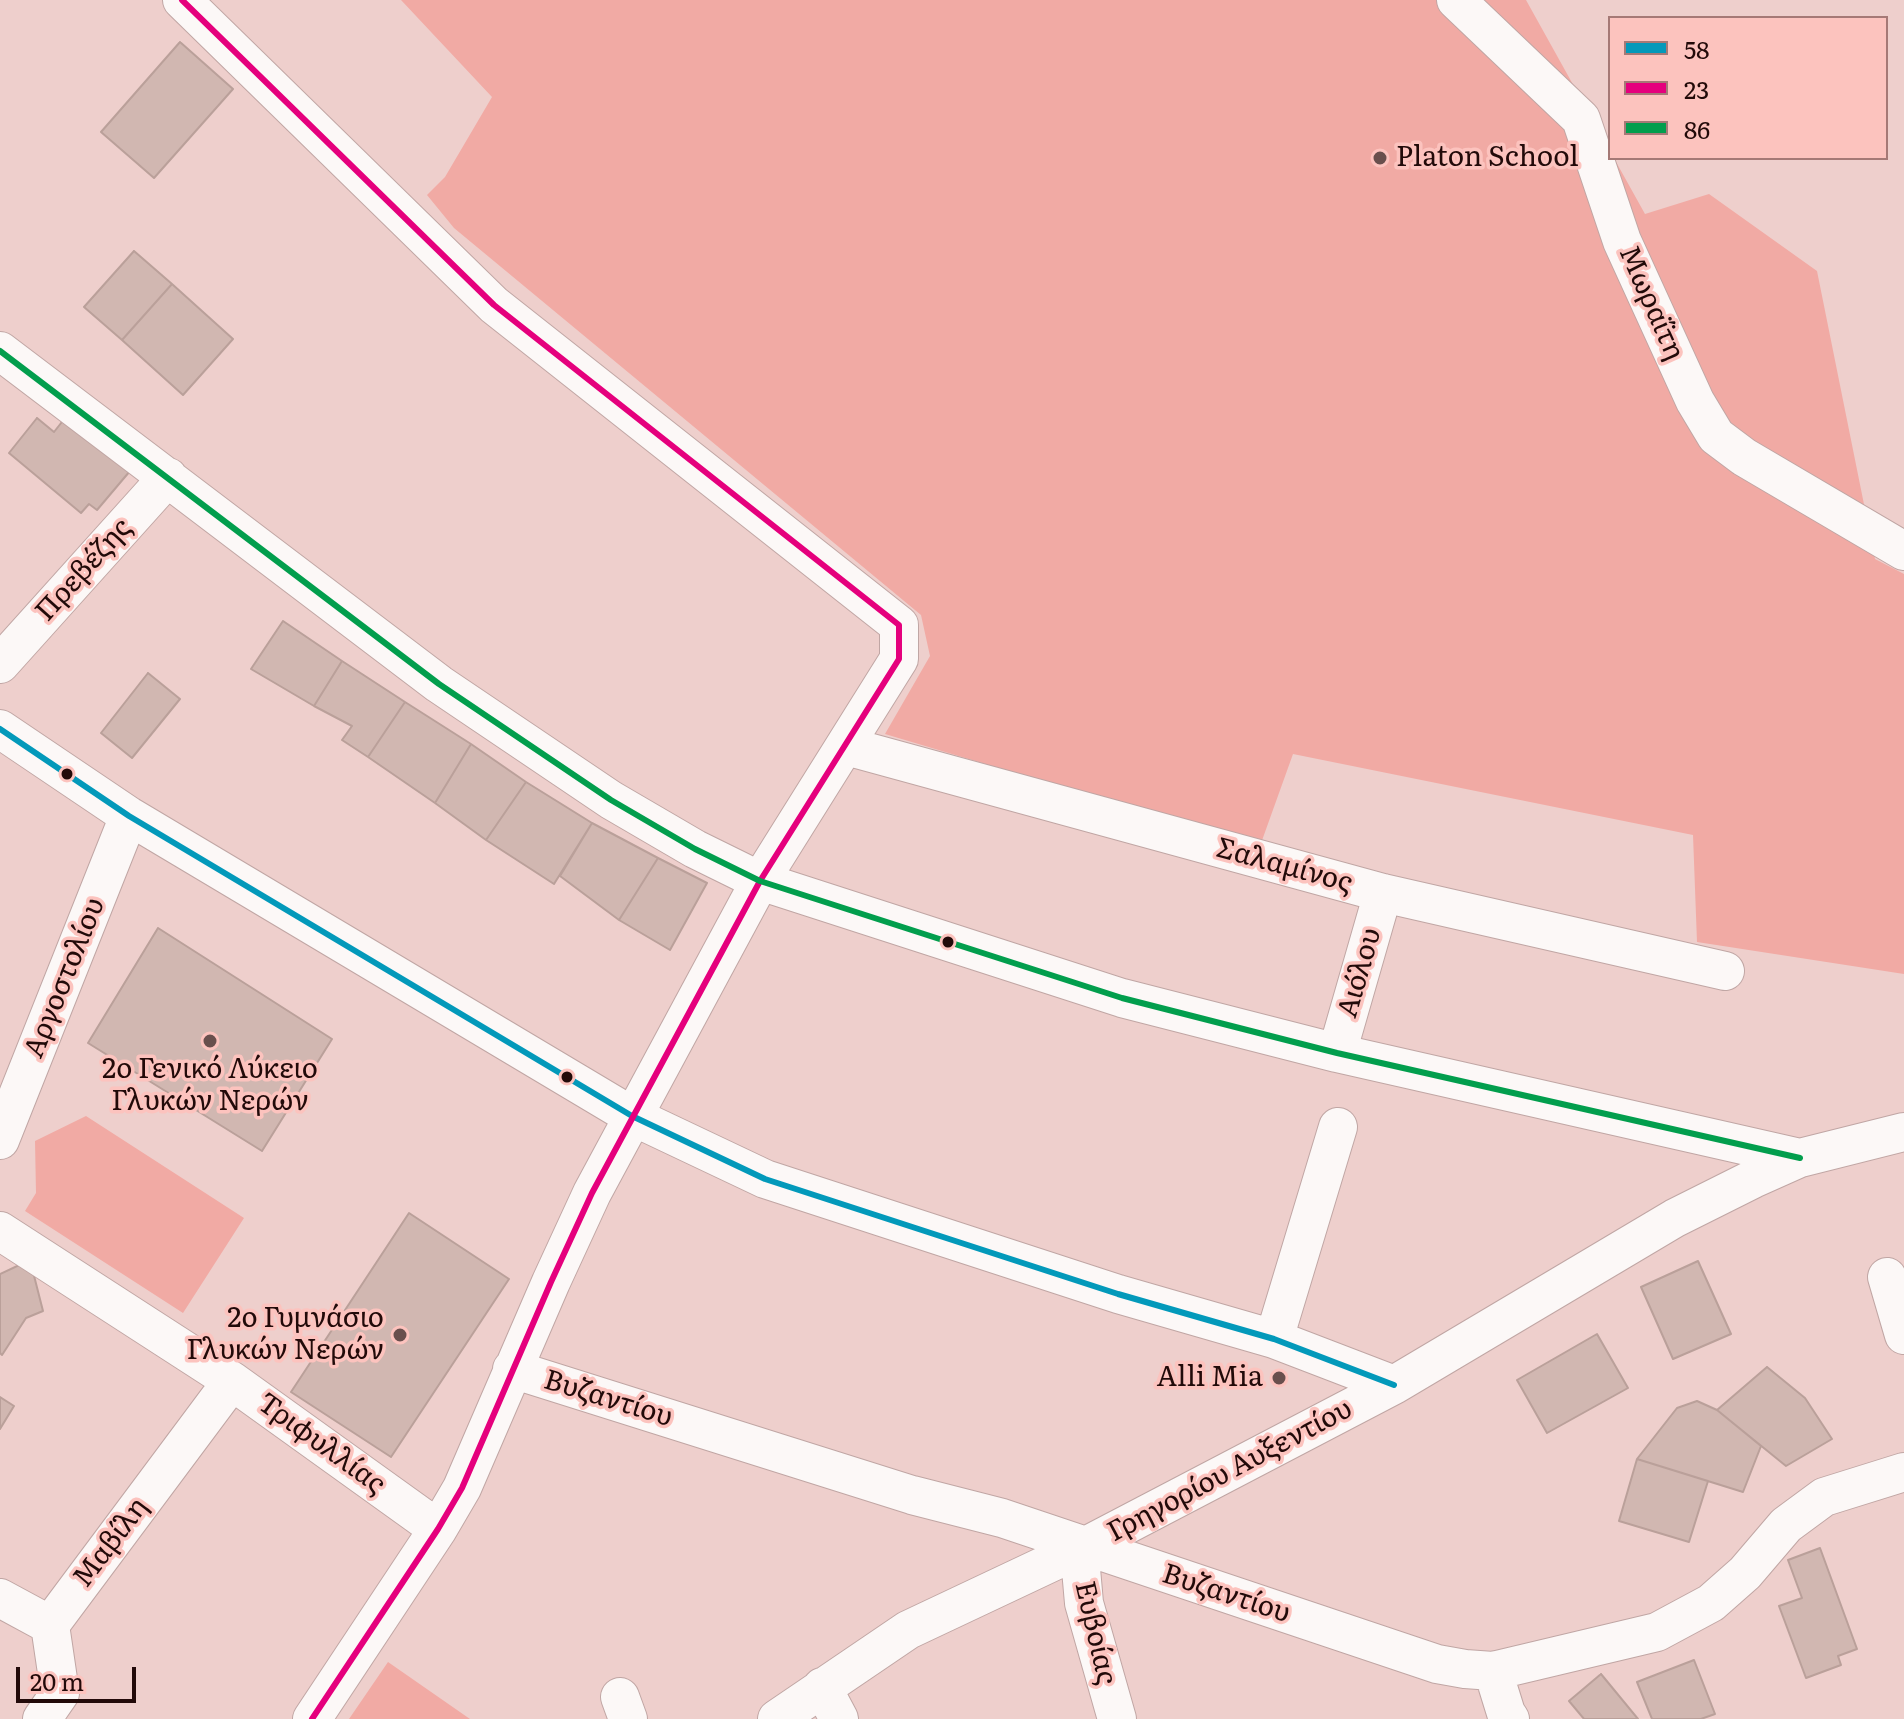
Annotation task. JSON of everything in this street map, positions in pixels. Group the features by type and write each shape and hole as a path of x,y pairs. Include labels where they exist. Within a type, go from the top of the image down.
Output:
{"street":[{"path":"182,0 494,305 899,625 899,659 760,881 592,1193 462,1488 312,1719"},
{"name":"Μωραΐτη","path":"1456,0 1581,119 1622,241 1695,401 1716,436 1744,457 1904,551"},
{"name":"Αιόλου","path":"0,351 464,701 611,800 695,849 760,881 1122,998 1337,1053 1800,1158"},
{"name":"Πρεβέζης","path":"0,664 168,477"},
{"path":"0,729 129,816 632,1116 765,1179 1118,1294 1274,1339 1394,1385"},
{"name":"Σαλαμίνος","path":"846,746 1383,893 1725,971"},
{"name":"Αργοστολίου","path":"0,1140 8,1097 129,816"},
{"name":"Αιόλου","path":"1337,1053 1383,893"},
{"path":"1274,1339 1338,1127"},
{"name":"Γρηγορίου Αυξεντίου","path":"777,1719 830,1703 908,1630 1084,1547 1394,1385 1675,1218 1800,1158 1904,1132"},
{"name":"Τριφυλλίας","path":"0,1231 232,1381 438,1529"},
{"path":"1887,1277 1904,1335"},
{"name":"Βυζαντίου","path":"512,1369 912,1495 1002,1518 1437,1664 1493,1671 1657,1632 1711,1603 1745,1573 1786,1525 1824,1497 1904,1472"},
{"name":"Μαβίλη","path":"50,1625 232,1381"},
{"name":"Ευβοίας","path":"1084,1547 1081,1569 1084,1603 1117,1719"},
{"path":"0,1598 50,1625 60,1693 42,1719"},
{"path":"1493,1671 1510,1719"}],"shaded area":[{"path":"401,0 1526,0 1608,147 1608,160 1615,160 1645,214 1709,194 1817,271 1875,559 1904,574 1904,974 1697,942 1693,835 1293,754 1260,846 885,734 930,656 921,615 454,228 427,195 445,177 492,97"},
{"path":"86,1116 244,1218 183,1313 25,1211 36,1193 35,1141"},
{"path":"388,1662 470,1719 349,1719"}],"building":[{"path":"180,42 233,89 154,178 101,132"},
{"path":"134,251 172,284 122,340 84,307"},
{"path":"172,284 233,339 183,395 122,340"},
{"path":"37,418 54,432 65,418 130,471 97,510 89,504 81,513 9,453"},
{"path":"283,621 342,661 314,706 251,669"},
{"path":"342,661 405,702 368,757 342,740 352,726 314,706"},
{"path":"148,673 180,699 132,758 101,733"},
{"path":"405,702 471,744 435,803 368,757"},
{"path":"471,744 526,782 486,840 435,803"},
{"path":"526,782 592,823 554,884 486,840"},
{"path":"592,823 658,858 619,920 560,876"},
{"path":"658,858 707,883 670,950 619,920"},
{"name":"2ο Γενικό Λύκειο Γλυκών Νερών","path":"158,928 332,1039 262,1151 88,1043"},
{"name":"2ο Γυμνάσιο Γλυκών Νερών","path":"409,1213 509,1279 391,1457 291,1392"},
{"path":"30,1260 43,1311 26,1318 2,1355 0,1274"},
{"path":"1698,1261 1731,1334 1673,1359 1641,1287"},
{"path":"1597,1334 1628,1388 1547,1433 1517,1380"},
{"path":"1767,1367 1805,1398 1832,1439 1786,1466 1717,1410"},
{"path":"0,1397 14,1406 0,1429"},
{"path":"1697,1401 1717,1410 1761,1446 1743,1492 1637,1459 1677,1408"},
{"path":"1637,1459 1708,1481 1689,1542 1619,1521"},
{"path":"1820,1548 1857,1649 1838,1656 1841,1665 1806,1678 1779,1606 1802,1598 1788,1560"},
{"path":"1694,1660 1715,1714 1701,1719 1652,1719 1637,1682"},
{"path":"1601,1674 1638,1719 1584,1719 1569,1701"}],"transit line":[{"name":"23","path":"182,0 494,305 899,625 899,659 760,881 592,1193 462,1488 312,1719"},
{"name":"86","path":"0,351 439,684 611,800 695,849 760,881 1122,998 1337,1053 1800,1158"},
{"name":"58","path":"0,729 129,816 632,1116 765,1179 1118,1294 1274,1339 1394,1385"}],"place":[{"name":"Platon School","path":"1380,158"},
{"name":"2ο Γενικό Λύκειο Γλυκών Νερών","path":"210,1041"},
{"name":"2ο Γυμνάσιο Γλυκών Νερών","path":"400,1335"},
{"name":"Alli Mia","path":"1279,1378"}]}
